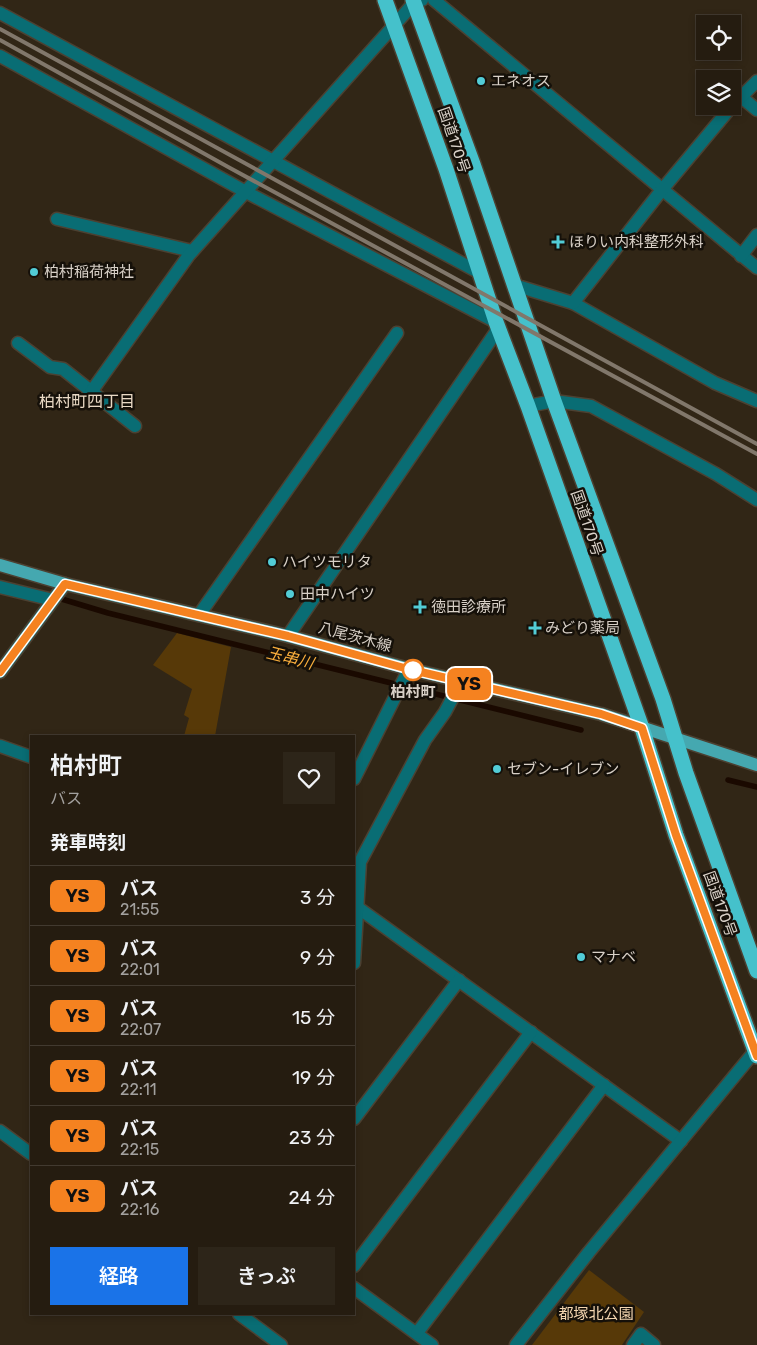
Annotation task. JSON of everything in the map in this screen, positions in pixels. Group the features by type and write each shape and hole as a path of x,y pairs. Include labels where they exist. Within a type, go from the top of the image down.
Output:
{"highway":[{"name":"国道170号","path":"385,0 446,169 497,326 528,406 642,728 676,835 756,1054"},
{"name":"国道170号","path":"416,1 554,401 757,971"}],"main road":[{"name":"八尾茨木線","path":"0,566 65,584 288,636 408,669 601,714 757,765"},
{"path":"0,672 65,584"}],"street":[{"path":"434,0 661,191 757,268"},
{"path":"92,392 192,251 274,162 416,1"},
{"path":"0,13 480,273"},
{"path":"0,56 246,192 497,326 288,636"},
{"path":"741,97 757,81"},
{"path":"741,105 757,110"},
{"path":"572,303 661,191 725,115"},
{"path":"57,219 192,251"},
{"path":"741,256 757,236"},
{"path":"514,285 572,303 715,383 757,401"},
{"path":"199,615 397,333"},
{"path":"18,343 50,367 63,369 135,426"},
{"path":"528,406 554,401 591,406 716,474 757,500"},
{"path":"0,587 53,600"},
{"path":"355,777 408,669"},
{"path":"355,949 360,862 425,740 445,712 461,682"},
{"path":"0,746 30,757"},
{"path":"358,907 682,1141"},
{"path":"355,1118 459,980"},
{"path":"355,1265 531,1032"},
{"path":"516,1345 589,1252 756,1054"},
{"path":"417,1333 604,1085"},
{"path":"0,1131 30,1153"},
{"path":"355,1289 432,1345"},
{"path":"240,1315 281,1345"},
{"path":"633,1345 641,1334 654,1345"}],"green space":[{"path":"177,633 231,647 215,735 184,735 189,718 184,715 192,689 153,665"},
{"name":"都塚北公園","path":"589,1270 644,1312 622,1345 532,1345"}],"waterway":[{"name":"玉串川","path":"55,597 108,613 581,730"},
{"name":"玉串川","path":"728,780 757,787"}],"railway":[{"path":"0,29 757,444"},
{"path":"0,40 230,168 757,454"}],"bus line":[{"name":"YS","path":"0,672 65,584 288,636 408,669 601,714 642,728 676,835 757,1056"}],"place":[{"name":"エネオス","path":"481,81"},
{"name":"ほりい内科整形外科","path":"558,242"},
{"name":"柏村稲荷神社","path":"34,272"},
{"name":"ハイツモリタ","path":"272,562"},
{"name":"田中ハイツ","path":"290,594"},
{"name":"徳田診療所","path":"420,607"},
{"name":"みどり薬局","path":"535,628"},
{"name":"柏村町","path":"413,670"},
{"name":"セブン-イレブン","path":"497,769"},
{"name":"マナベ","path":"581,957"}],"district":[{"name":"柏村町四丁目","path":"87,401"}]}
